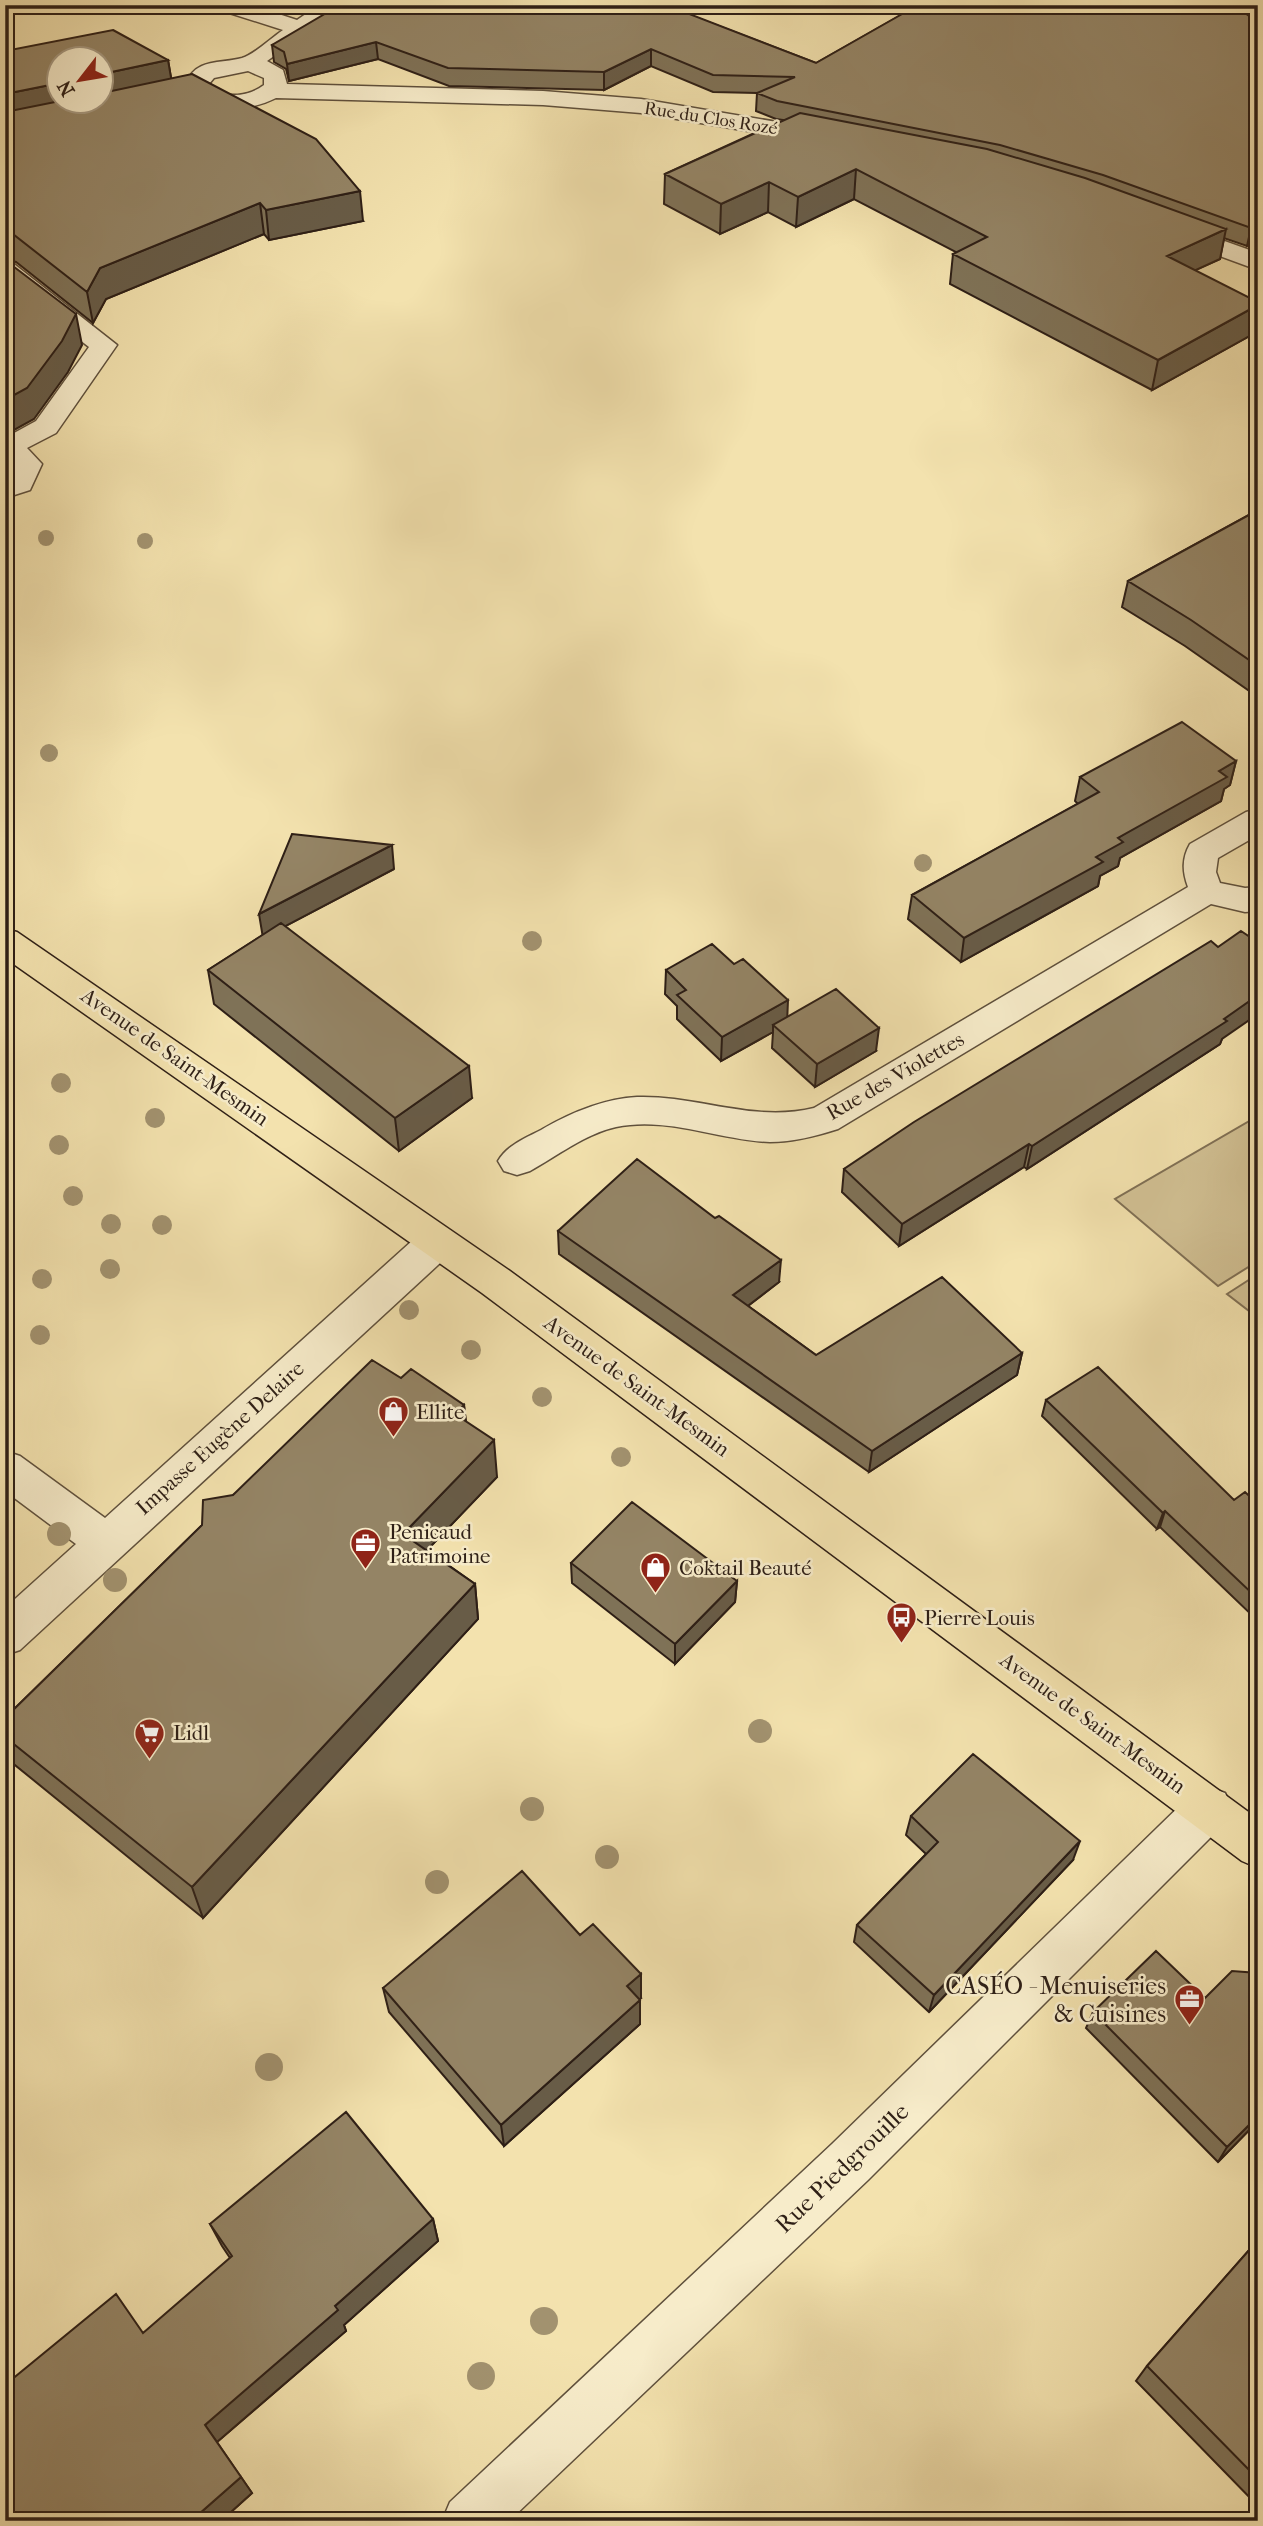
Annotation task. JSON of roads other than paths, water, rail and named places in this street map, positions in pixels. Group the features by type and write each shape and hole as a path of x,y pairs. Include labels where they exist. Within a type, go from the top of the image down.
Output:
{"main road":[{"name":"Avenue de Saint-Mesmin","path":"7,943 437,1242 1258,1846"}],"street":[{"path":"228,5 300,28"},
{"path":"248,64 334,5"},
{"path":"174,98 200,93 198,79 205,73 230,65 260,66 275,75 277,81 271,91"},
{"name":"Rue du Clos Rozé","path":"200,93 209,98 237,102 251,100 271,91 567,100 641,106 842,141"},
{"path":"1154,223 1258,262"},
{"path":"5,269 103,345 46,427 7,448 28,464 20,484 5,491"},
{"path":"1258,820 1202,852 1199,872 1206,891 1245,900 1258,898"},
{"name":"Rue des Violettes","path":"517,1161 576,1127 619,1113 660,1113 768,1129 798,1126 825,1119 1206,891"},
{"name":"Impasse Eugène Delaire","path":"5,1636 437,1242"},
{"path":"5,1468 105,1542"},
{"name":"Rue Piedgrouille","path":"469,2521 849,2162 1209,1808"}],"place":[{"name":"Ellite","path":"393,1439"},
{"name":"Penicaud Patrimoine","path":"366,1571"},
{"name":"Coktail Beauté","path":"656,1595"},
{"name":"Pierre Louis","path":"901,1645"},
{"name":"Lidl","path":"150,1760"},
{"name":"CASÉO - Menuiseries & Cuisines","path":"1189,2027"}]}
